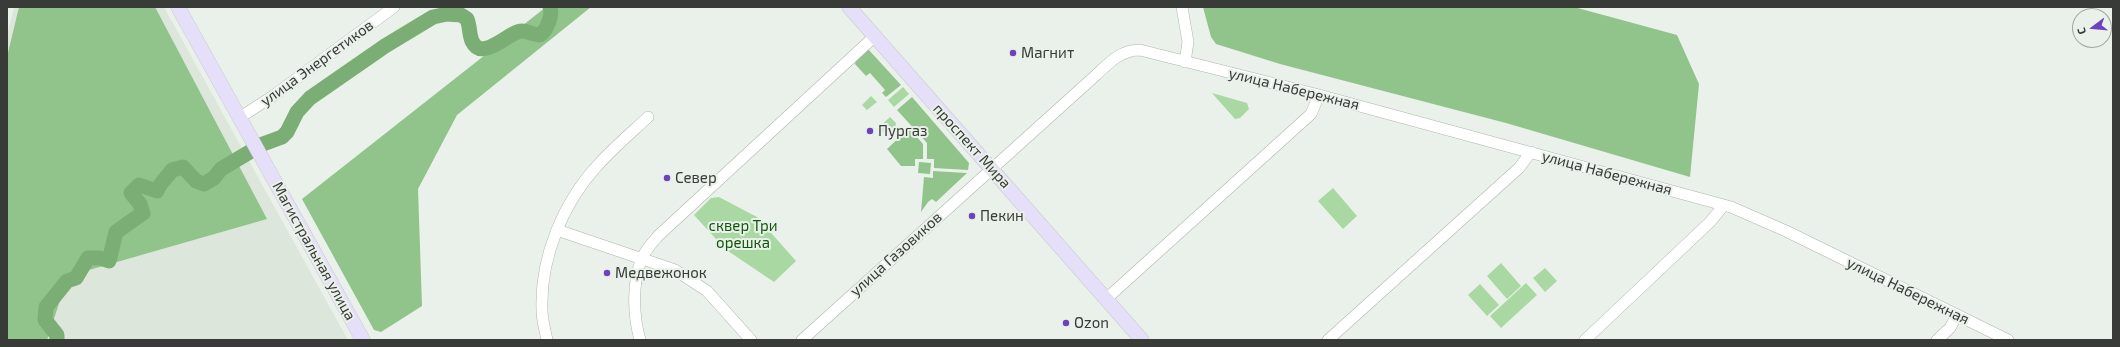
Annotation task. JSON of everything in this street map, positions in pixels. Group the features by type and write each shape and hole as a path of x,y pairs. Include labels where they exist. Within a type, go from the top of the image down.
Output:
{"main road":[{"path":"178,7 239,118"},
{"name":"проспект Мира","path":"849,7 1142,340"},
{"name":"Магистральная улица","path":"239,118 364,340"}],"street":[{"name":"улица Энергетиков","path":"239,118 273,96 394,7"},
{"path":"1182,7 1188,42 1185,62"},
{"path":"640,340 636,310 636,292 642,258 659,235 875,36"},
{"name":"улица Набережная","path":"991,168 1124,52 1140,50 1319,95 1724,205 1747,213 1780,228 2008,340"},
{"path":"1106,299 1308,116 1316,104 1319,95"},
{"path":"547,340 542,311 543,286 546,265 557,230 567,209 589,176 648,117"},
{"path":"1328,340 1519,168 1531,152"},
{"name":"улица Газовиков","path":"802,340 991,168"},
{"path":"1585,340 1710,222 1724,205"},
{"path":"557,230 675,270 693,280 708,291 751,340"},
{"path":"1937,340 1950,328 1958,315"}],"shaded area":[{"path":"14,7 164,7 348,340 7,340 7,35"}],"green space":[{"path":"19,7 155,7 267,219 68,276 47,340 7,340 7,57"},
{"path":"546,7 591,7 457,115 418,189 422,306 381,332 374,330 302,199"},
{"path":"1203,7 1574,7 1677,35 1699,84 1690,177 1506,123 1280,64 1216,44 1211,37"},
{"path":"868,49 901,85 886,97 882,93 885,90 870,73 866,76 855,64 856,60"},
{"path":"903,87 909,94 894,107 888,100"},
{"path":"1212,93 1247,103 1249,109 1240,118 1235,119"},
{"path":"871,96 877,102 867,110 862,105"},
{"path":"912,97 969,163 968,170 934,168 934,159 927,159 927,143 897,110"},
{"path":"890,117 896,123 895,129 887,136 879,127"},
{"path":"909,128 923,144 923,159 915,159 915,166 901,166 887,149"},
{"path":"919,162 931,163 930,174 918,173"},
{"path":"933,171 967,173 936,202 932,199 928,202 921,212 924,177 933,178"},
{"path":"1333,188 1357,216 1343,229 1318,201"},
{"name":"сквер Три орешка","path":"719,197 757,217 796,261 774,282 725,249 694,215 711,198"},
{"path":"1501,263 1521,286 1507,299 1487,276"},
{"path":"1545,268 1557,281 1545,292 1533,278"},
{"path":"1526,283 1537,295 1501,328 1490,316"},
{"path":"1480,284 1499,305 1487,316 1468,295"}],"waterway":[{"path":"57,340 57,335 45,320 46,307 67,281 76,278 88,258 100,258 109,261 116,232 143,213 140,204 131,193 139,185 157,191 172,170 183,167 196,181 204,184 214,178 221,169 263,144 282,137 287,132 297,112 310,98 385,46 433,17 447,14 461,15 467,19 472,41 476,47 482,49 489,48 517,32 522,31 540,35 543,33 549,22 551,14 550,7"}],"place":[{"name":"Магнит","path":"1013,53"},
{"name":"Пургаз","path":"870,131"},
{"name":"Север","path":"667,178"},
{"name":"Пекин","path":"972,216"},
{"name":"Медвежонок","path":"607,273"},
{"name":"Ozon","path":"1066,323"}]}
